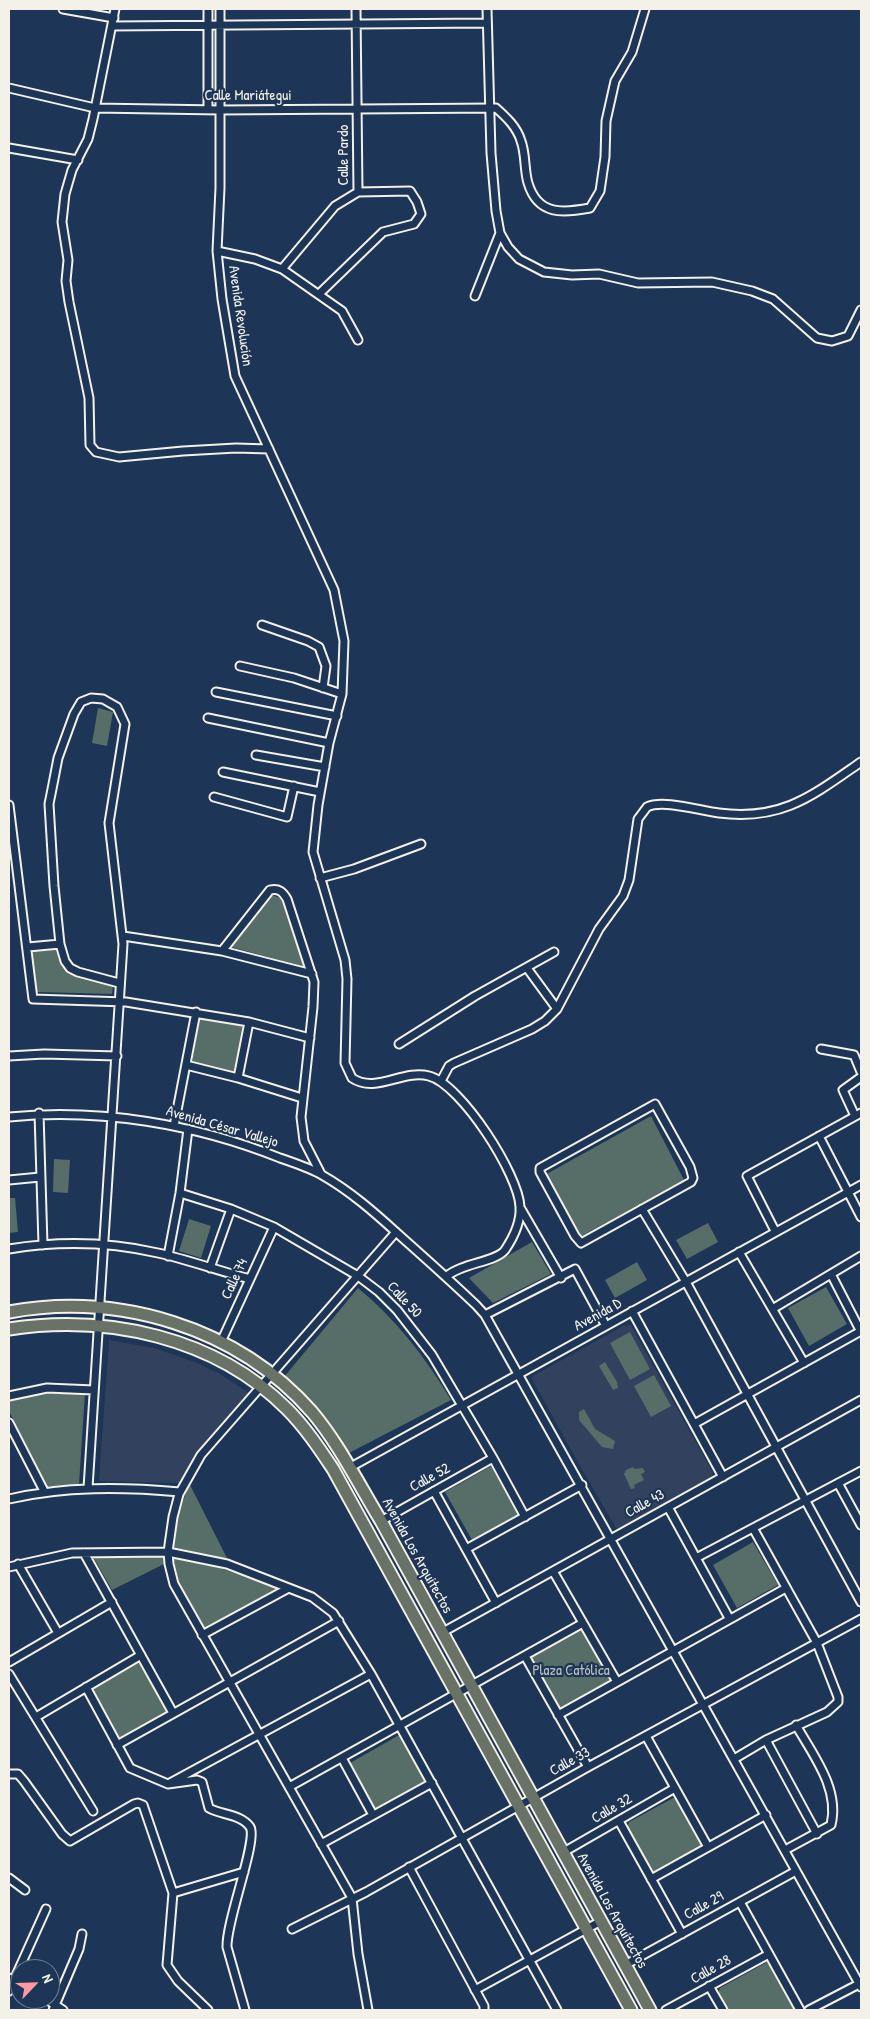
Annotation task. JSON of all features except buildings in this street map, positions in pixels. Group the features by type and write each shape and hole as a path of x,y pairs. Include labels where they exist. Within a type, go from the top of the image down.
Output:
{"main road":[{"name":"Avenida Los Arquitectos","path":"9,1312 52,1306 101,1307 156,1317 194,1330 221,1342 273,1376 312,1413 349,1468 381,1521 650,2010"},
{"name":"Avenida Los Arquitectos","path":"9,1329 38,1325 99,1326 130,1330 167,1339 207,1354 241,1372 263,1387 299,1421 329,1463 631,2010"}],"street":[{"path":"63,9 113,22 356,26 488,24"},
{"path":"116,9 88,140 72,170 65,194 62,222 68,260 66,281 69,302 89,398 91,448 105,455 119,457 236,448 269,449"},
{"path":"208,9 208,110"},
{"name":"Avenida Revolución","path":"220,9 217,251 222,299 235,376 334,590 344,641 342,694 320,792 312,852 345,960 347,979 345,1063 347,1072 356,1081 371,1084 421,1074 441,1080"},
{"name":"Calle Pardo","path":"282,269 335,206 358,192 356,9"},
{"path":"487,9 489,107 495,202 500,233 508,247 519,259 544,272 572,275 599,274 638,283 712,282 752,291 772,299 812,335 827,341 838,340 848,336 861,310"},
{"path":"489,107 496,108 511,121 521,140 528,183 536,200 554,212 569,212 590,208 600,191 605,157 606,121 615,81 632,52 645,9"},
{"name":"Calle Mariátegui","path":"9,88 95,108 357,110 489,107"},
{"path":"9,148 78,160"},
{"path":"319,294 383,232 414,224 421,214 417,202 410,191 358,192"},
{"path":"475,296 500,233"},
{"path":"217,251 255,259 282,269 342,311 358,340"},
{"path":"262,625 319,647 326,666 323,688"},
{"path":"240,666 294,678 342,694"},
{"path":"216,692 337,716"},
{"path":"88,1488 105,1246 123,936 109,823 125,724 122,713 117,707 103,699 91,698 82,702 71,720 58,758 49,804 60,944 65,961 70,968 119,983"},
{"path":"208,718 330,743"},
{"path":"256,755 325,767"},
{"path":"561,1278 521,1209 509,1175 482,1127 466,1104 441,1080 449,1066 532,1029 545,1021 557,1009 599,929 623,896 629,880 638,819 645,808 653,804 661,804 720,813 750,814 777,811 800,802 861,762"},
{"path":"222,772 320,792"},
{"path":"214,797 287,818 294,786"},
{"path":"9,805 33,999 118,1001 249,1022 310,1038"},
{"path":"320,878 354,869 421,844"},
{"path":"222,951 270,890 276,889 283,892 288,899 312,974 314,999 300,1117 303,1135 321,1174"},
{"path":"123,936 222,951 312,974"},
{"path":"28,947 60,944"},
{"path":"399,1044 475,996 554,952"},
{"path":"527,968 557,1009"},
{"path":"174,1126 196,1012"},
{"path":"238,1078 249,1022"},
{"path":"821,1049 858,1056 861,1072"},
{"path":"9,1056 44,1054 117,1056"},
{"path":"186,1066 238,1078 302,1098"},
{"path":"775,1231 747,1176 858,1115 843,1090 861,1077"},
{"path":"656,1104 690,1167 693,1178 691,1182 642,1209 581,1242 574,1236 540,1172 540,1168 656,1104"},
{"path":"39,1114 44,1245"},
{"name":"Avenida César Vallejo","path":"9,1117 39,1114 113,1116 188,1129 256,1148 321,1174 372,1210 447,1276 485,1315 861,1985"},
{"path":"168,1256 180,1193 188,1129"},
{"path":"819,1136 861,1217"},
{"path":"9,1180 40,1178"},
{"name":"Avenida D","path":"349,1468 861,1185"},
{"name":"Calle 50","path":"180,1193 231,1209 274,1227 358,1276 397,1310 432,1355 493,1458 525,1517"},
{"path":"210,1268 231,1209"},
{"path":"447,1276 461,1267 501,1254 512,1238 521,1209"},
{"path":"642,1209 686,1282 861,1602"},
{"name":"Calle 74","path":"221,1342 274,1227"},
{"path":"368,2010 358,1954 352,1898 174,1584 168,1552 173,1517 180,1492 206,1449 273,1376 396,1232"},
{"path":"9,1249 44,1245 79,1244 105,1246 168,1256 250,1280"},
{"path":"739,1252 774,1308 804,1363"},
{"path":"774,1308 860,1259"},
{"path":"485,1315 561,1278 575,1269 606,1326"},
{"path":"694,1424 861,1332 831,1274"},
{"path":"632,1311 723,1478"},
{"path":"9,1396 47,1388 94,1390"},
{"name":"Calle 43","path":"443,1632 861,1400"},
{"path":"9,1422 44,1491"},
{"name":"Calle 52","path":"381,1521 493,1458"},
{"path":"696,1558 861,1471"},
{"path":"838,1483 861,1525"},
{"path":"466,1549 582,1485"},
{"path":"9,1499 44,1491 88,1488 180,1492"},
{"path":"434,1491 496,1603"},
{"path":"668,1507 729,1618"},
{"path":"734,1759 766,1740 827,1712 838,1702 838,1697 817,1643 753,1528"},
{"path":"9,1567 84,1553 168,1552 227,1564 312,1598 333,1613 372,1674 528,1961 557,2010"},
{"path":"84,1553 173,1712"},
{"path":"18,1564 58,1633"},
{"path":"553,1571 617,1682"},
{"path":"558,1715 729,1618 786,1588"},
{"path":"202,1635 287,1589"},
{"path":"9,1662 112,1602"},
{"name":"Calle 33","path":"292,1929 410,1867 588,1767 861,1619"},
{"path":"117,1744 339,1621"},
{"path":"288,1787 583,1623"},
{"path":"36,1717 141,1655"},
{"path":"525,1656 588,1767"},
{"path":"9,1674 93,1811"},
{"path":"168,1784 372,1674"},
{"path":"86,1687 130,1768 168,1784 197,1780 202,1782 209,1808 243,1820 250,1828 252,1838 227,1936 227,1947 245,2010"},
{"path":"785,1850 831,1825 834,1814 833,1802 818,1762 796,1725"},
{"path":"646,1736 708,1847"},
{"path":"766,1740 817,1834"},
{"path":"342,1758 374,1816"},
{"path":"9,1774 18,1774 62,1834 70,1841 138,1802 143,1805 173,1893 168,1965 178,1981 208,2010"},
{"path":"321,1844 432,1783"},
{"name":"Calle 32","path":"562,1853 675,1788"},
{"path":"651,1879 766,1815"},
{"path":"618,1821 682,1934"},
{"path":"410,1867 484,2006 484,2010"},
{"name":"Calle 29","path":"625,1965 796,1871"},
{"path":"173,1893 244,1872"},
{"path":"9,1878 25,1890"},
{"path":"740,1902 800,2010"},
{"path":"24,1959 46,1909"},
{"path":"475,1990 601,1921"},
{"path":"60,1994 79,1950 82,1934"},
{"name":"Calle 28","path":"666,2010 769,1954"},
{"path":"809,2010 861,1985"},
{"path":"710,1986 723,2010"}],"shaded area":[{"path":"631,1325 713,1473 711,1478 619,1530 616,1528 580,1466 532,1379 533,1376 623,1326"},
{"path":"109,1340 154,1348 195,1362 220,1374 249,1393 196,1455 180,1483 99,1481"}],"green space":[{"path":"98,708 113,712 107,746 92,743"},
{"path":"272,895 280,898 283,903 305,967 231,947"},
{"path":"57,947 60,958 69,972 84,979 113,986 112,994 37,992 31,949"},
{"path":"200,1015 245,1025 235,1073 192,1062"},
{"path":"651,1116 684,1180 578,1238 543,1176"},
{"path":"54,1159 70,1160 68,1193 53,1192"},
{"path":"9,1198 15,1198 18,1232 9,1233"},
{"path":"189,1219 211,1226 201,1258 179,1251"},
{"path":"708,1223 718,1242 687,1259 676,1240"},
{"path":"532,1242 551,1274 493,1303 469,1278"},
{"path":"637,1262 647,1280 615,1298 605,1280"},
{"path":"826,1287 847,1324 809,1346 788,1308"},
{"path":"358,1288 398,1326 431,1369 451,1400 349,1453 322,1413 284,1377"},
{"path":"630,1332 650,1369 630,1380 610,1343"},
{"path":"605,1362 617,1382 618,1388 613,1390 599,1366"},
{"path":"654,1375 671,1406 651,1417 634,1386"},
{"path":"55,1391 85,1393 79,1484 48,1487 9,1411 9,1400 26,1395"},
{"path":"584,1409 595,1429 615,1441 613,1449 602,1447 579,1420 579,1412"},
{"path":"491,1466 518,1514 472,1540 445,1492"},
{"path":"633,1467 634,1469 643,1468 645,1472 641,1474 644,1480 634,1485 635,1488 631,1489 624,1474 626,1470"},
{"path":"189,1483 228,1560 172,1547 179,1513"},
{"path":"753,1542 778,1585 737,1608 713,1565"},
{"path":"92,1555 163,1557 164,1564 112,1590"},
{"path":"173,1557 208,1564 282,1589 206,1631 179,1583"},
{"name":"Plaza Católica","path":"583,1628 617,1682 558,1715 530,1658"},
{"path":"138,1661 167,1711 120,1738 92,1689"},
{"path":"401,1734 426,1783 377,1812 350,1763"},
{"path":"675,1797 678,1799 703,1844 702,1849 655,1875 651,1873 627,1827 629,1822"},
{"path":"767,1962 794,2010 728,2010 718,1993 720,1988"}]}
